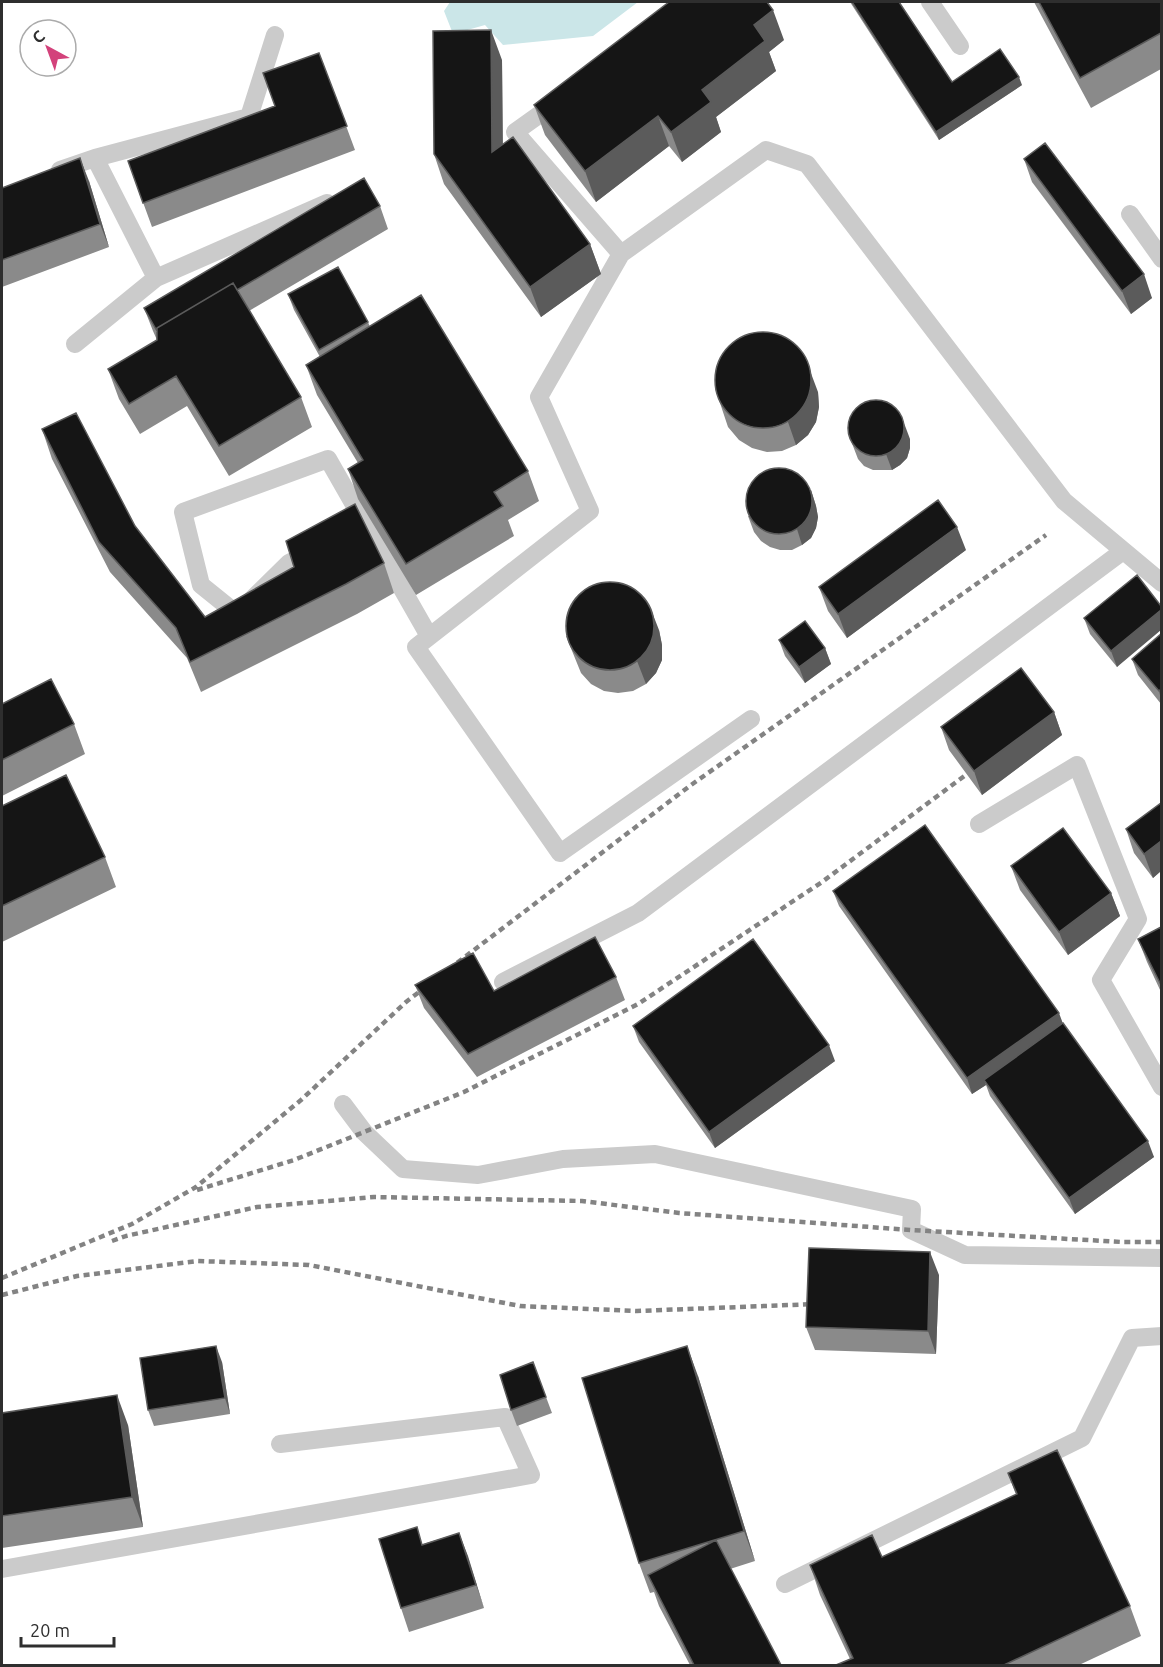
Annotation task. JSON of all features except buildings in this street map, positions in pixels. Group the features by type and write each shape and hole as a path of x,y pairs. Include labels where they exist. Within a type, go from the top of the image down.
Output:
{"lane":[{"path":"930,2 960,46"},
{"path":"43,176 95,158 249,117 275,35"},
{"path":"571,91 515,132 621,254"},
{"path":"751,718 560,854 416,647 590,511 539,397 621,254 766,150 807,164 1064,501 1161,583"},
{"path":"95,158 156,278"},
{"path":"75,344 156,278 341,197"},
{"path":"1130,214 1161,259"},
{"path":"328,544 289,562 237,614 201,585 183,512 328,459 429,636"},
{"path":"347,534 366,525"},
{"path":"503,982 638,913 1123,550"},
{"path":"979,824 1077,765 1138,919 1101,980 1161,1087"},
{"path":"343,1104 364,1132 403,1169 478,1175 563,1160 655,1154 912,1209 911,1230 965,1254 1161,1258"},
{"path":"784,1584 1082,1438 1132,1338 1161,1336"},
{"path":"2,1569 531,1475 505,1417 280,1444"}],"water":[{"path":"450,2 638,2 593,36 503,45 485,25 453,34 444,11"}],"railway":[{"path":"449,969 691,785 1046,535"},
{"path":"197,1190 294,1160 464,1092 638,1004 822,882 967,774"},
{"path":"2,1278 132,1224 196,1187 301,1100 406,1002 432,982"},
{"path":"112,1241 257,1207 374,1197 582,1201 679,1213 911,1230 1122,1242 1162,1242"},
{"path":"2,1295 77,1276 198,1261 309,1265 520,1306 637,1311 816,1304"}]}
